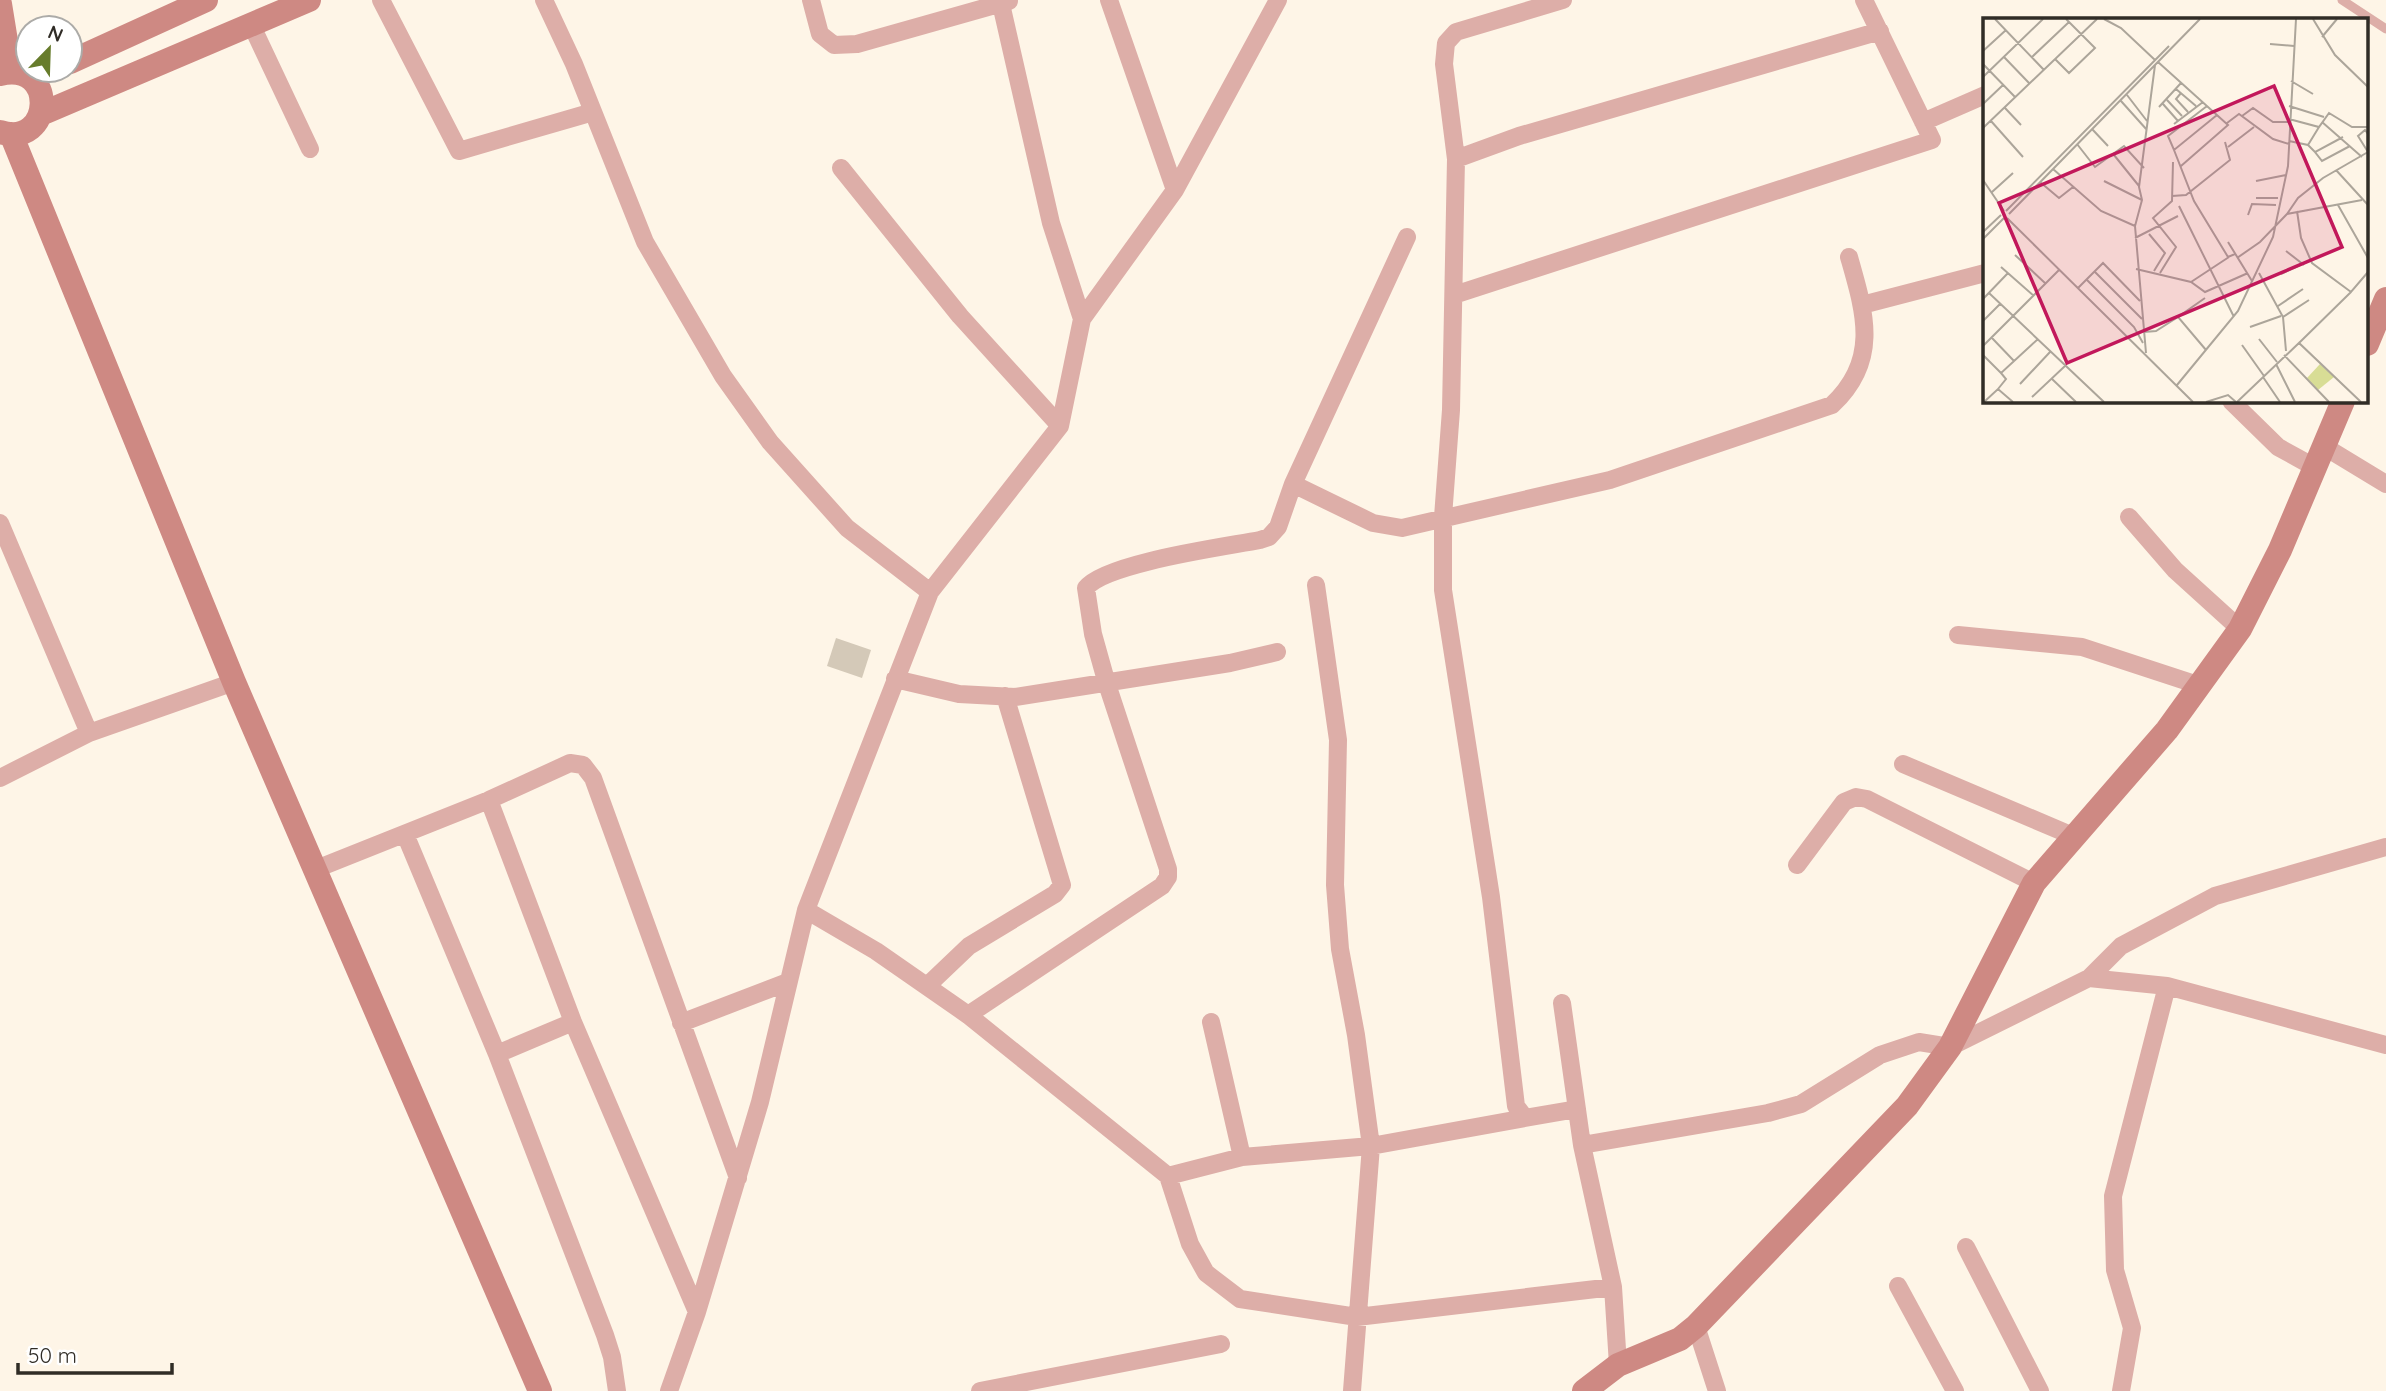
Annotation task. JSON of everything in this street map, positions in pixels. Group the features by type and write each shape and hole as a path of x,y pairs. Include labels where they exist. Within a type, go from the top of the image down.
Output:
{"main road":[{"path":"84,56 206,0"},
{"path":"309,0 41,114 29,128 6,133 233,682 540,1391"},
{"path":"0,4 14,47"},
{"path":"32,84 41,95 41,114"},
{"path":"2368,340 2379,300"},
{"path":"1584,1391 1618,1365 1680,1339 1696,1325 1907,1106 1950,1047 2034,883 2167,730 2240,629 2280,550 2343,402"}],"street":[{"path":"381,0 459,151 593,112"},
{"path":"544,0 645,242 731,387 770,442 847,528 930,592"},
{"path":"811,0 820,34 834,45 857,44 1006,2 1051,223 1082,319"},
{"path":"1109,0 1175,190"},
{"path":"669,1391 697,1312 738,1178 806,910 930,592 1060,426 1082,319 1175,190 1278,0"},
{"path":"1525,1118 1516,1106 1491,897 1443,590 1443,517 1451,410 1456,159 1444,64 1446,43 1456,32 1563,0"},
{"path":"1454,295 1932,140 1864,0"},
{"path":"251,24 310,149"},
{"path":"1456,159 1519,136 1880,31"},
{"path":"1923,122 1983,96"},
{"path":"841,169 960,316 1060,426"},
{"path":"968,1015 1162,886 1168,877 1168,869 1107,684 1086,599 1086,588 1094,578 1147,563 1269,537 1278,527 1293,484 1406,237"},
{"path":"1293,484 1388,527 1402,528 1610,480 1832,405 1843,395 1861,363 1866,340 1862,305 1849,257"},
{"path":"1862,305 1983,274"},
{"path":"2232,402 2278,447 2320,457 2386,484"},
{"path":"2129,517 2175,570 2240,629"},
{"path":"0,523 89,733"},
{"path":"1316,585 1338,740 1335,885 1340,949 1356,1035 1371,1146 1352,1391"},
{"path":"1958,635 2082,647 2201,686"},
{"path":"895,679 959,694 1005,696 1107,684 1230,663 1277,652"},
{"path":"0,778 89,733 233,682"},
{"path":"927,986 969,946 999,925 1055,894 1062,884 1005,696"},
{"path":"316,869 489,800 570,764 583,765 593,778 738,1178"},
{"path":"1903,764 2073,836"},
{"path":"1797,864 1844,802 1856,797 1867,799 2034,883"},
{"path":"489,800 573,1022 697,1312"},
{"path":"405,834 497,1054 605,1335 612,1357 617,1391"},
{"path":"1582,1145 1768,1113 1801,1104 1880,1055 1919,1042 1950,1047 2088,978 2121,946 2215,896 2386,847"},
{"path":"806,910 876,951 968,1015 1168,1177 1190,1244 1206,1273 1240,1299 1357,1317 1613,1287"},
{"path":"2088,978 2167,986 2386,1045"},
{"path":"681,1023 789,982"},
{"path":"2121,1391 2132,1328 2115,1270 2113,1196 2167,986"},
{"path":"1562,1003 1582,1145 1613,1287 1618,1365"},
{"path":"497,1054 573,1022"},
{"path":"1211,1022 1242,1157"},
{"path":"1168,1177 1242,1157 1371,1146 1577,1109"},
{"path":"1966,1247 2040,1391"},
{"path":"1898,1286 1955,1391"},
{"path":"1696,1325 1717,1391"},
{"path":"980,1391 1221,1344"}],"lane":[{"path":"2342,0 2386,29"}],"building":[{"path":"836,638 871,650 862,678 827,666"}]}
